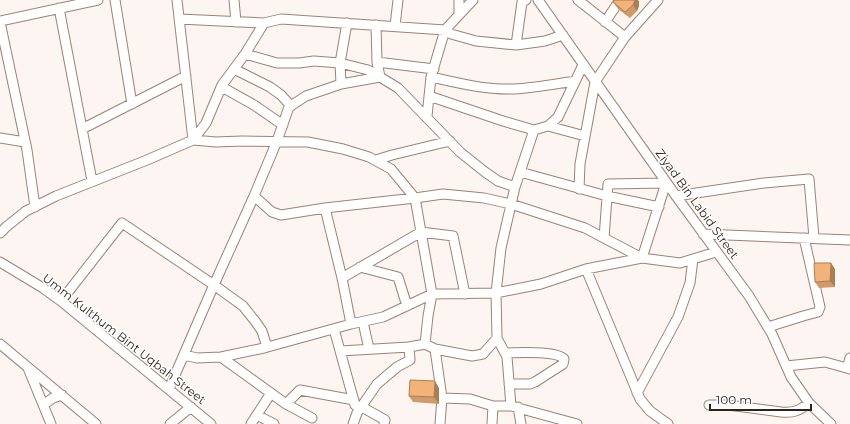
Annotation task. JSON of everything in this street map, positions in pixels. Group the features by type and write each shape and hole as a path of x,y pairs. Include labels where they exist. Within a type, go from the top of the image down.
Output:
{"street":[{"path":"35,206 25,142 0,21 98,0"},
{"path":"115,0 132,104"},
{"path":"176,0 193,140"},
{"path":"234,0 236,22"},
{"path":"395,26 398,0"},
{"path":"459,0 459,15"},
{"path":"427,116 432,73 446,30 473,0"},
{"path":"516,45 522,2 526,0"},
{"name":"Ziyad Bin Labid Street","path":"538,0 666,183 749,296 772,334 791,377 808,403 831,424"},
{"path":"578,0 625,37"},
{"path":"605,22 620,0"},
{"path":"579,189 580,164 595,82 625,37 658,0"},
{"path":"59,8 92,181"},
{"path":"179,19 264,23 281,19 395,26 446,30 451,34 476,41 516,45 545,41 563,35"},
{"path":"193,140 206,123 222,87 264,23"},
{"path":"341,84 340,63 347,23"},
{"path":"376,25 377,62 380,76"},
{"path":"245,54 277,62 299,63 314,61 340,63 368,70 398,88 427,116 460,152 485,172 498,181 515,187"},
{"path":"377,62 432,73 467,85 489,88 514,89 575,81"},
{"path":"429,96 534,130 548,126 558,117 583,65"},
{"path":"234,69 270,87 281,95 291,106"},
{"path":"82,129 186,76"},
{"path":"169,389 254,196 277,141 289,107 306,96 341,84 380,76"},
{"path":"222,87 283,124"},
{"path":"548,126 585,136"},
{"path":"521,424 514,407 509,384 507,357 497,338 496,293 501,248 511,204 515,187 534,130"},
{"path":"0,138 25,142"},
{"path":"0,233 6,226 35,206 193,140 216,142 308,142 343,149 369,157 391,168 416,198 432,294 425,344"},
{"path":"376,160 450,141"},
{"path":"520,172 579,189 658,207"},
{"path":"676,196 764,183 810,179 814,238"},
{"path":"604,238 608,184 666,183 642,258"},
{"path":"254,196 272,212 281,215 325,208 443,194 484,198 511,204 585,228 642,258"},
{"path":"325,208 342,278 351,324"},
{"path":"61,301 122,223 243,306 262,331 267,347"},
{"path":"342,278 421,232 453,236 465,294"},
{"path":"703,234 850,240"},
{"path":"768,328 803,316 814,314 820,310 804,238"},
{"path":"184,355 197,358 221,357 267,347 351,324 383,317 432,294 496,293 541,284 586,269 642,258 680,263 716,252"},
{"path":"637,393 678,317 690,283 693,259"},
{"name":"Umm Kulthum Bint Uqbah Street","path":"0,262 43,288 61,301 211,424"},
{"path":"360,267 398,277 407,306"},
{"path":"586,269 640,399 650,411 668,424"},
{"path":"363,322 369,349"},
{"path":"334,329 354,400 359,410 385,420 384,424"},
{"path":"340,351 409,347 425,344 435,349 472,356 483,354 497,338"},
{"path":"0,344 96,424"},
{"path":"353,424 359,410 377,384 397,367 410,360 409,347"},
{"path":"435,349 442,398 440,424"},
{"path":"505,353 548,353 560,356 564,359 563,364 535,382 530,384 509,384"},
{"path":"221,357 286,404 312,418"},
{"path":"786,366 825,362 848,369 850,358"},
{"path":"27,366 51,424"},
{"path":"286,404 300,390 354,400"},
{"path":"251,424 271,393"},
{"path":"44,405 53,398 62,395"},
{"path":"442,398 470,400 493,406 514,407 577,424"},
{"path":"709,405 728,405 790,413 803,408 808,403"},
{"path":"492,424 493,406"},
{"path":"170,424 191,407"},
{"path":"257,415 274,424"}],"building":[{"path":"615,0 635,0 633,5 625,12 613,2"},
{"path":"814,263 831,263 830,281 815,282"},
{"path":"410,380 435,381 434,397 409,396"}]}
